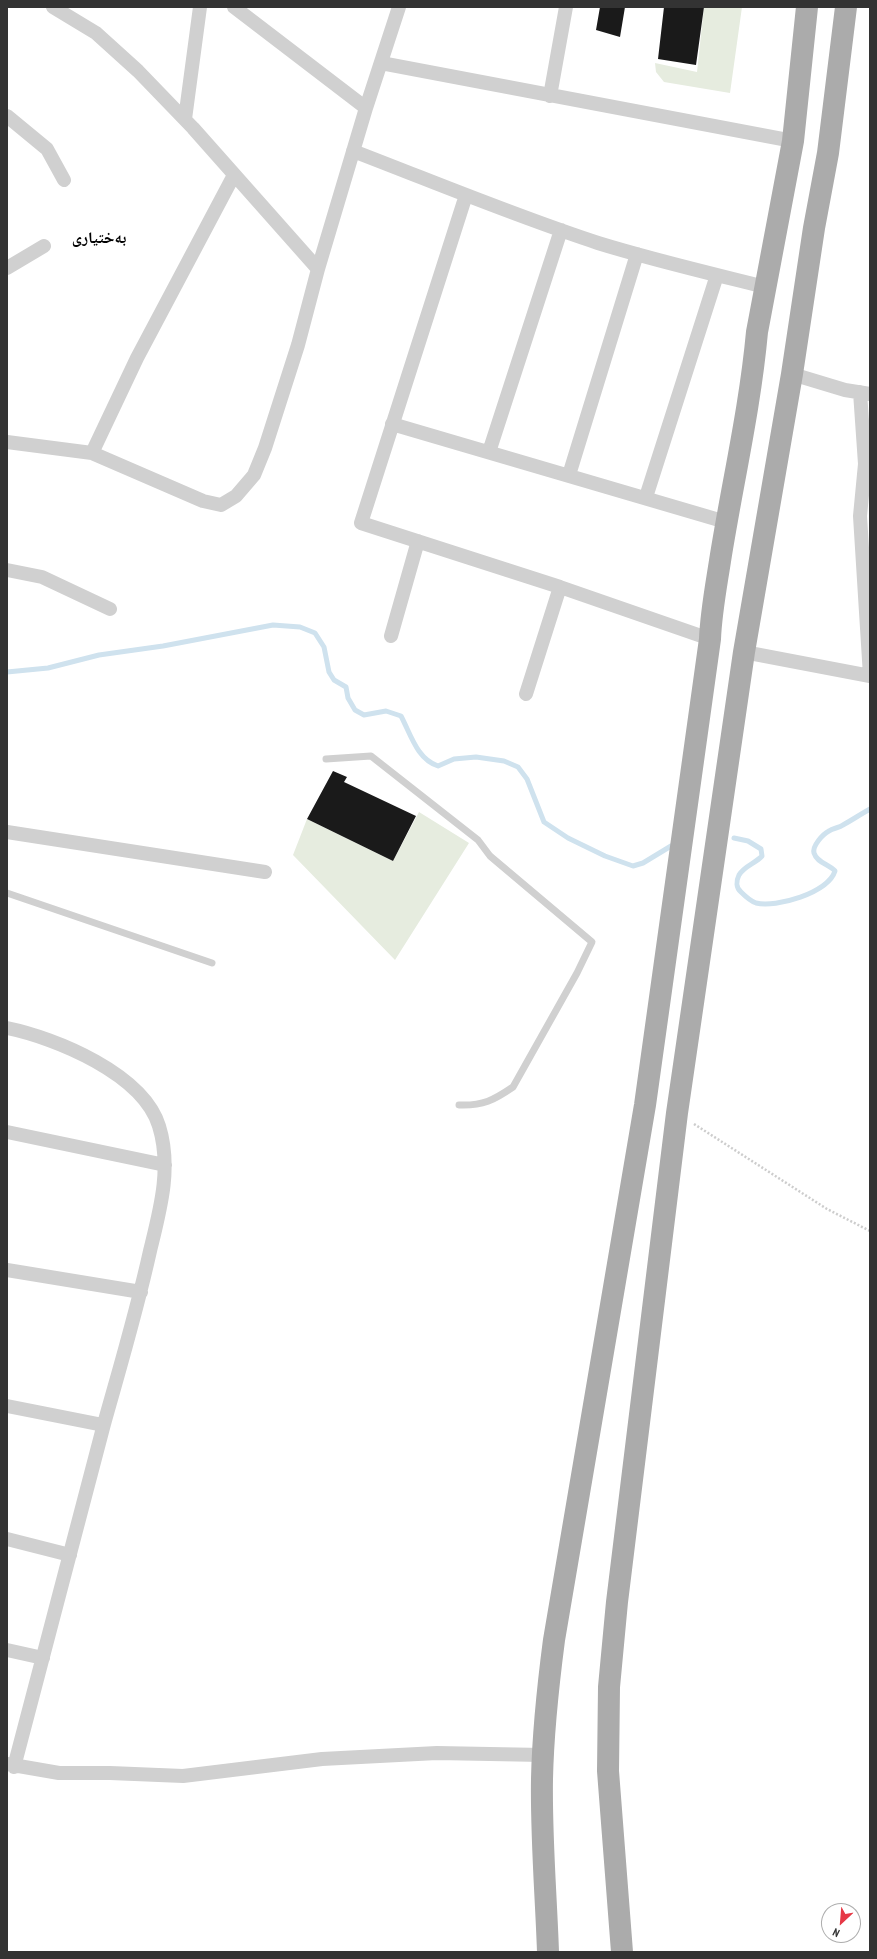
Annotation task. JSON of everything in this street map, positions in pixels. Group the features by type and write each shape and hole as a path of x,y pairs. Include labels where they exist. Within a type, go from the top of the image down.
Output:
{"main road":[{"path":"548,1952 542,1827 543,1755 548,1686 554,1640 645,1105 710,639 711,621 765,287 793,141 808,7"},
{"path":"622,1952 608,1771 609,1686 617,1602 677,1113 744,652 828,153 846,7"},
{"path":"645,1105 677,1113"}],"street":[{"path":"54,7 96,33 138,72 185,119 318,269"},
{"path":"185,119 200,7"},
{"path":"234,7 366,108"},
{"path":"7,442 92,453 202,501 221,505 236,496 254,475 265,448 298,345 318,269 366,108 399,7"},
{"path":"550,96 566,7"},
{"path":"381,63 793,141"},
{"path":"7,116 47,150 64,180"},
{"path":"353,151 561,230 636,254 765,287"},
{"path":"92,453 137,358 234,175"},
{"path":"466,194 361,523 560,587 710,639"},
{"path":"489,452 561,230"},
{"path":"7,268 44,246"},
{"path":"569,475 636,254"},
{"path":"646,497 717,275"},
{"path":"744,652 870,676 866,549 860,516 865,464 865,393 846,390 792,374"},
{"path":"392,424 646,497 726,522"},
{"path":"391,636 418,541"},
{"path":"7,570 42,577 110,609"},
{"path":"526,694 560,587"},
{"path":"7,832 265,872"},
{"path":"7,1028 62,1045 116,1073 144,1099 158,1124 166,1153 164,1193 141,1292 103,1425 43,1658 11,1765 59,1773 110,1773 182,1776 322,1759 437,1753 543,1755"},
{"path":"7,1132 165,1165"},
{"path":"7,1270 141,1292"},
{"path":"7,1406 103,1425"},
{"path":"7,1539 70,1554"},
{"path":"7,1650 43,1658"}],"lane":[{"path":"326,759 371,756 478,840 490,856 592,942 578,973 513,1087 500,1096 477,1106 459,1105"},
{"path":"7,893 212,963"}],"path":[{"path":"677,1113 827,1209 870,1231"}],"shaded area":[{"path":"704,7 742,7 730,93 664,82 656,72 655,63 697,72"},
{"path":"419,812 469,843 395,960 293,855 307,819 393,861"}],"building":[{"path":"600,7 625,7 620,37 596,30"},
{"path":"664,7 704,7 696,65 658,59"},
{"path":"333,771 347,777 344,782 416,816 393,861 307,819"}],"waterway":[{"path":"7,672 48,668 99,655 163,646 273,625 300,627 315,633 324,647 329,672 334,680 346,687 348,698 355,710 364,715 386,711 401,716 415,746 431,763 438,766 454,759 476,757 504,761 518,767 527,779 544,822 568,838 605,856 633,866 643,863 671,846"},
{"path":"734,838 748,841 761,849 762,856 741,872 737,880 739,890 756,903 765,904 788,901 823,886 835,871 820,861 814,853 816,844 821,837 870,809"}],"district":[{"name":"بەختیاری","path":"99,238"}]}
